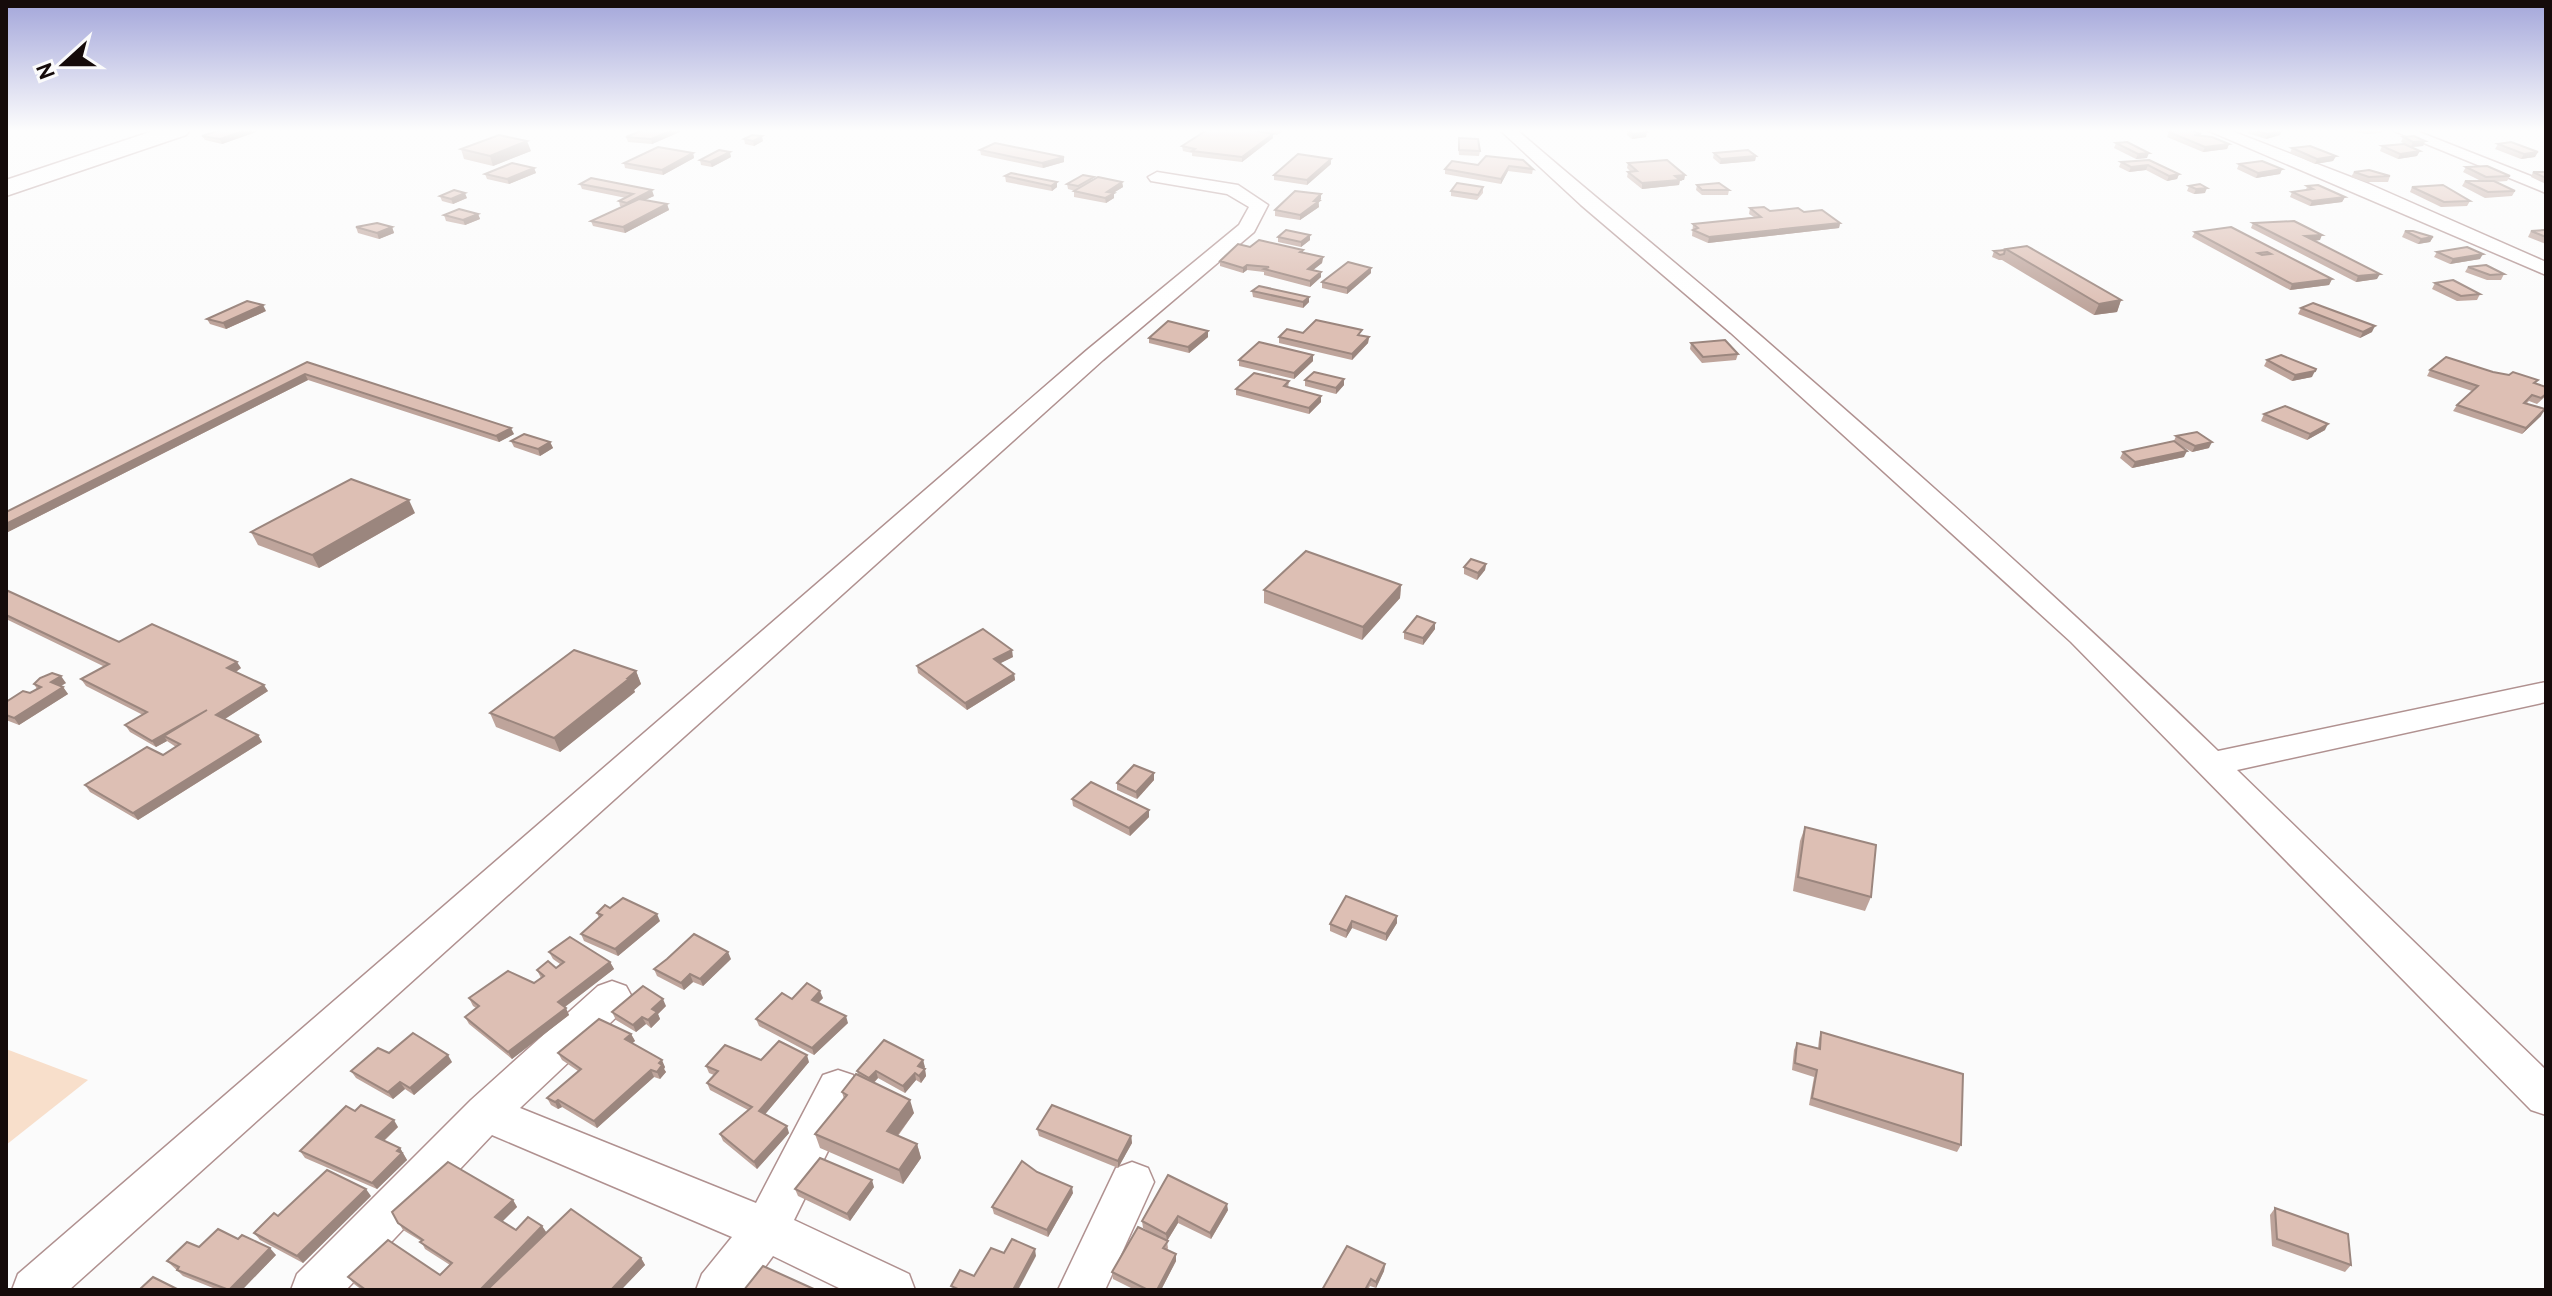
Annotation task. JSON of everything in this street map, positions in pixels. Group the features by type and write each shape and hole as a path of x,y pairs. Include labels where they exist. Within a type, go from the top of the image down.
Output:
{"street":[{"path":"35,1290 1095,355 1247,228 1259,205 1234,190"},
{"path":"1575,190 1739,328 2081,635 2546,1097"},
{"path":"2369,190 2546,269"},
{"path":"2211,764 2546,692"},
{"path":"314,1290 486,1113 612,997"},
{"path":"719,1290 766,1229 838,1088"},
{"path":"486,1113 766,1229 892,1290"},
{"path":"1081,1290 1132,1182"}],"shaded area":[{"path":"6,1049 88,1080 6,1145"}],"building":[{"path":"453,190 465,193 451,199 440,196"},
{"path":"614,190 651,190 627,203 619,201 633,194"},
{"path":"1109,190 1107,192 1114,193 1105,198 1074,191"},
{"path":"1451,190 1481,190 1478,195"},
{"path":"2330,190 2345,197 2312,201 2292,192"},
{"path":"2419,190 2452,190 2470,201 2444,202"},
{"path":"1295,191 1321,194 1314,201 1319,201 1300,215 1275,210"},
{"path":"639,199 667,204 623,227 591,221"},
{"path":"1764,207 1770,211 1798,208 1804,212 1822,210 1840,223 1709,237 1693,230 1698,228 1693,224 1761,217 1750,208"},
{"path":"459,209 478,214 463,220 444,215"},
{"path":"2294,221 2322,235 2305,236 2380,274 2358,276 2253,223"},
{"path":"377,223 392,227 377,233 356,227"},
{"path":"2231,227 2332,279 2292,284 2195,232"},
{"path":"1286,230 1310,235 1301,242 1278,237"},
{"path":"2546,230 2546,237 2531,231"},
{"path":"2405,231 2413,231 2433,237 2421,239"},
{"path":"1259,240 1323,257 1308,269 1321,272 1310,281 1264,269 1269,267 1247,265 1243,268 1220,261 1238,244 1250,247"},
{"path":"2027,246 2121,300 2099,304 2006,249"},
{"path":"2467,247 2483,254 2453,259 2437,252"},
{"path":"1348,262 1371,268 1347,288 1322,282"},
{"path":"2486,265 2504,274 2490,275 2468,267"},
{"path":"2453,280 2480,294 2461,296 2435,283"},
{"path":"1259,286 1309,297 1303,302 1252,291"},
{"path":"247,301 263,305 223,323 207,319"},
{"path":"2313,303 2375,326 2363,332 2301,308"},
{"path":"1316,320 1362,330 1358,335 1369,337 1352,354 1279,337 1287,329 1303,333"},
{"path":"1168,321 1208,331 1188,347 1149,338"},
{"path":"1725,340 1738,354 1703,357 1691,343"},
{"path":"1259,342 1313,355 1294,373 1239,360"},
{"path":"2281,355 2316,369 2295,375 2267,360"},
{"path":"2446,357 2493,372 2509,375 2513,372 2538,380 2534,383 2546,387 2546,394 2541,398 2532,395 2524,403 2545,409 2526,428 2457,405 2478,386 2430,370"},
{"path":"307,362 511,428 496,436 305,374 6,524 6,512"},
{"path":"1314,372 1344,379 1336,388 1305,380"},
{"path":"1254,373 1289,381 1284,386 1321,396 1309,408 1236,389"},
{"path":"2285,406 2328,424 2310,434 2264,414"},
{"path":"2197,432 2212,442 2195,446 2176,436"},
{"path":"524,434 550,442 538,449 511,441"},
{"path":"2174,441 2187,451 2135,462 2123,452"},
{"path":"351,479 409,500 312,555 251,532"},
{"path":"1306,551 1401,585 1363,627 1264,590"},
{"path":"1471,559 1486,564 1478,573 1464,567"},
{"path":"6,590 119,642 152,624 237,662 227,668 264,685 216,715 258,735 133,813 85,785 147,747 163,755 180,744 164,736 207,710 152,741 125,725 147,712 81,679 109,664 6,615"},
{"path":"1417,616 1435,623 1423,638 1404,632"},
{"path":"983,629 1012,650 994,659 1014,674 965,703 917,666"},
{"path":"574,650 636,671 554,738 490,713"},
{"path":"52,673 61,676 51,682 63,687 14,718 6,715 6,702 23,691 30,693 41,687 34,684"},
{"path":"1134,765 1154,773 1136,792 1117,783"},
{"path":"1091,782 1149,810 1129,828 1072,799"},
{"path":"1805,827 1876,845 1871,897 1798,877"},
{"path":"1346,896 1397,916 1386,934 1352,921 1347,931 1330,924"},
{"path":"623,898 657,914 615,949 581,934 602,915 597,913 605,905 610,908"},
{"path":"694,934 728,952 700,979 690,974 681,983 654,969 667,959"},
{"path":"570,937 610,962 558,1002 566,1008 508,1052 465,1017 479,1006 469,998 508,971 534,983 544,976 537,970 548,961 556,968 564,962 549,952"},
{"path":"807,983 820,991 812,1000 846,1016 812,1048 756,1019 782,993 792,999"},
{"path":"643,986 663,999 652,1009 657,1012 648,1020 642,1017 633,1025 612,1012"},
{"path":"599,1019 631,1034 625,1039 662,1060 659,1063 662,1065 657,1072 651,1070 594,1121 558,1100 555,1102 547,1098 581,1069 558,1053"},
{"path":"1821,1032 1963,1074 1961,1145 1812,1098 1817,1070 1795,1063 1797,1043 1820,1049"},
{"path":"413,1033 448,1055 410,1088 400,1082 388,1092 351,1071 378,1048 389,1053"},
{"path":"884,1040 923,1060 918,1066 925,1069 919,1076 915,1073 903,1086 876,1071 869,1078 857,1071"},
{"path":"779,1041 807,1055 759,1111 787,1126 754,1162 720,1134 752,1107 707,1083 718,1071 706,1066 725,1045 761,1060"},
{"path":"856,1074 910,1100 887,1131 917,1144 899,1170 815,1134 847,1095 842,1092"},
{"path":"361,1105 394,1120 376,1137 400,1148 397,1151 402,1153 372,1183 300,1151 346,1106 355,1111"},
{"path":"1052,1105 1131,1136 1118,1161 1037,1129"},
{"path":"820,1158 872,1180 847,1214 795,1189"},
{"path":"1022,1161 1037,1172 1072,1187 1047,1230 992,1207"},
{"path":"448,1162 513,1200 495,1217 516,1230 528,1217 542,1226 480,1290 366,1290 348,1277 388,1240 440,1275 452,1263 420,1242 423,1240 398,1223 392,1212"},
{"path":"327,1170 366,1189 297,1256 254,1233 274,1213 278,1216"},
{"path":"1168,1175 1227,1204 1210,1233 1178,1216 1166,1234 1142,1221"},
{"path":"2275,1208 2348,1234 2351,1265 2277,1239"},
{"path":"571,1209 641,1258 611,1290 487,1290"},
{"path":"1138,1227 1168,1241 1163,1248 1176,1254 1157,1290 1148,1290 1112,1272"},
{"path":"218,1229 238,1239 242,1235 270,1248 229,1290 177,1270 179,1267 167,1261 187,1242 199,1247"},
{"path":"1012,1239 1035,1249 1013,1290 960,1290 951,1286 960,1270 974,1276 991,1248 1004,1253"},
{"path":"1347,1246 1385,1264 1376,1282 1371,1279 1365,1290 1322,1290"},
{"path":"763,1266 816,1290 744,1290"},
{"path":"153,1277 179,1290 139,1290"}]}
